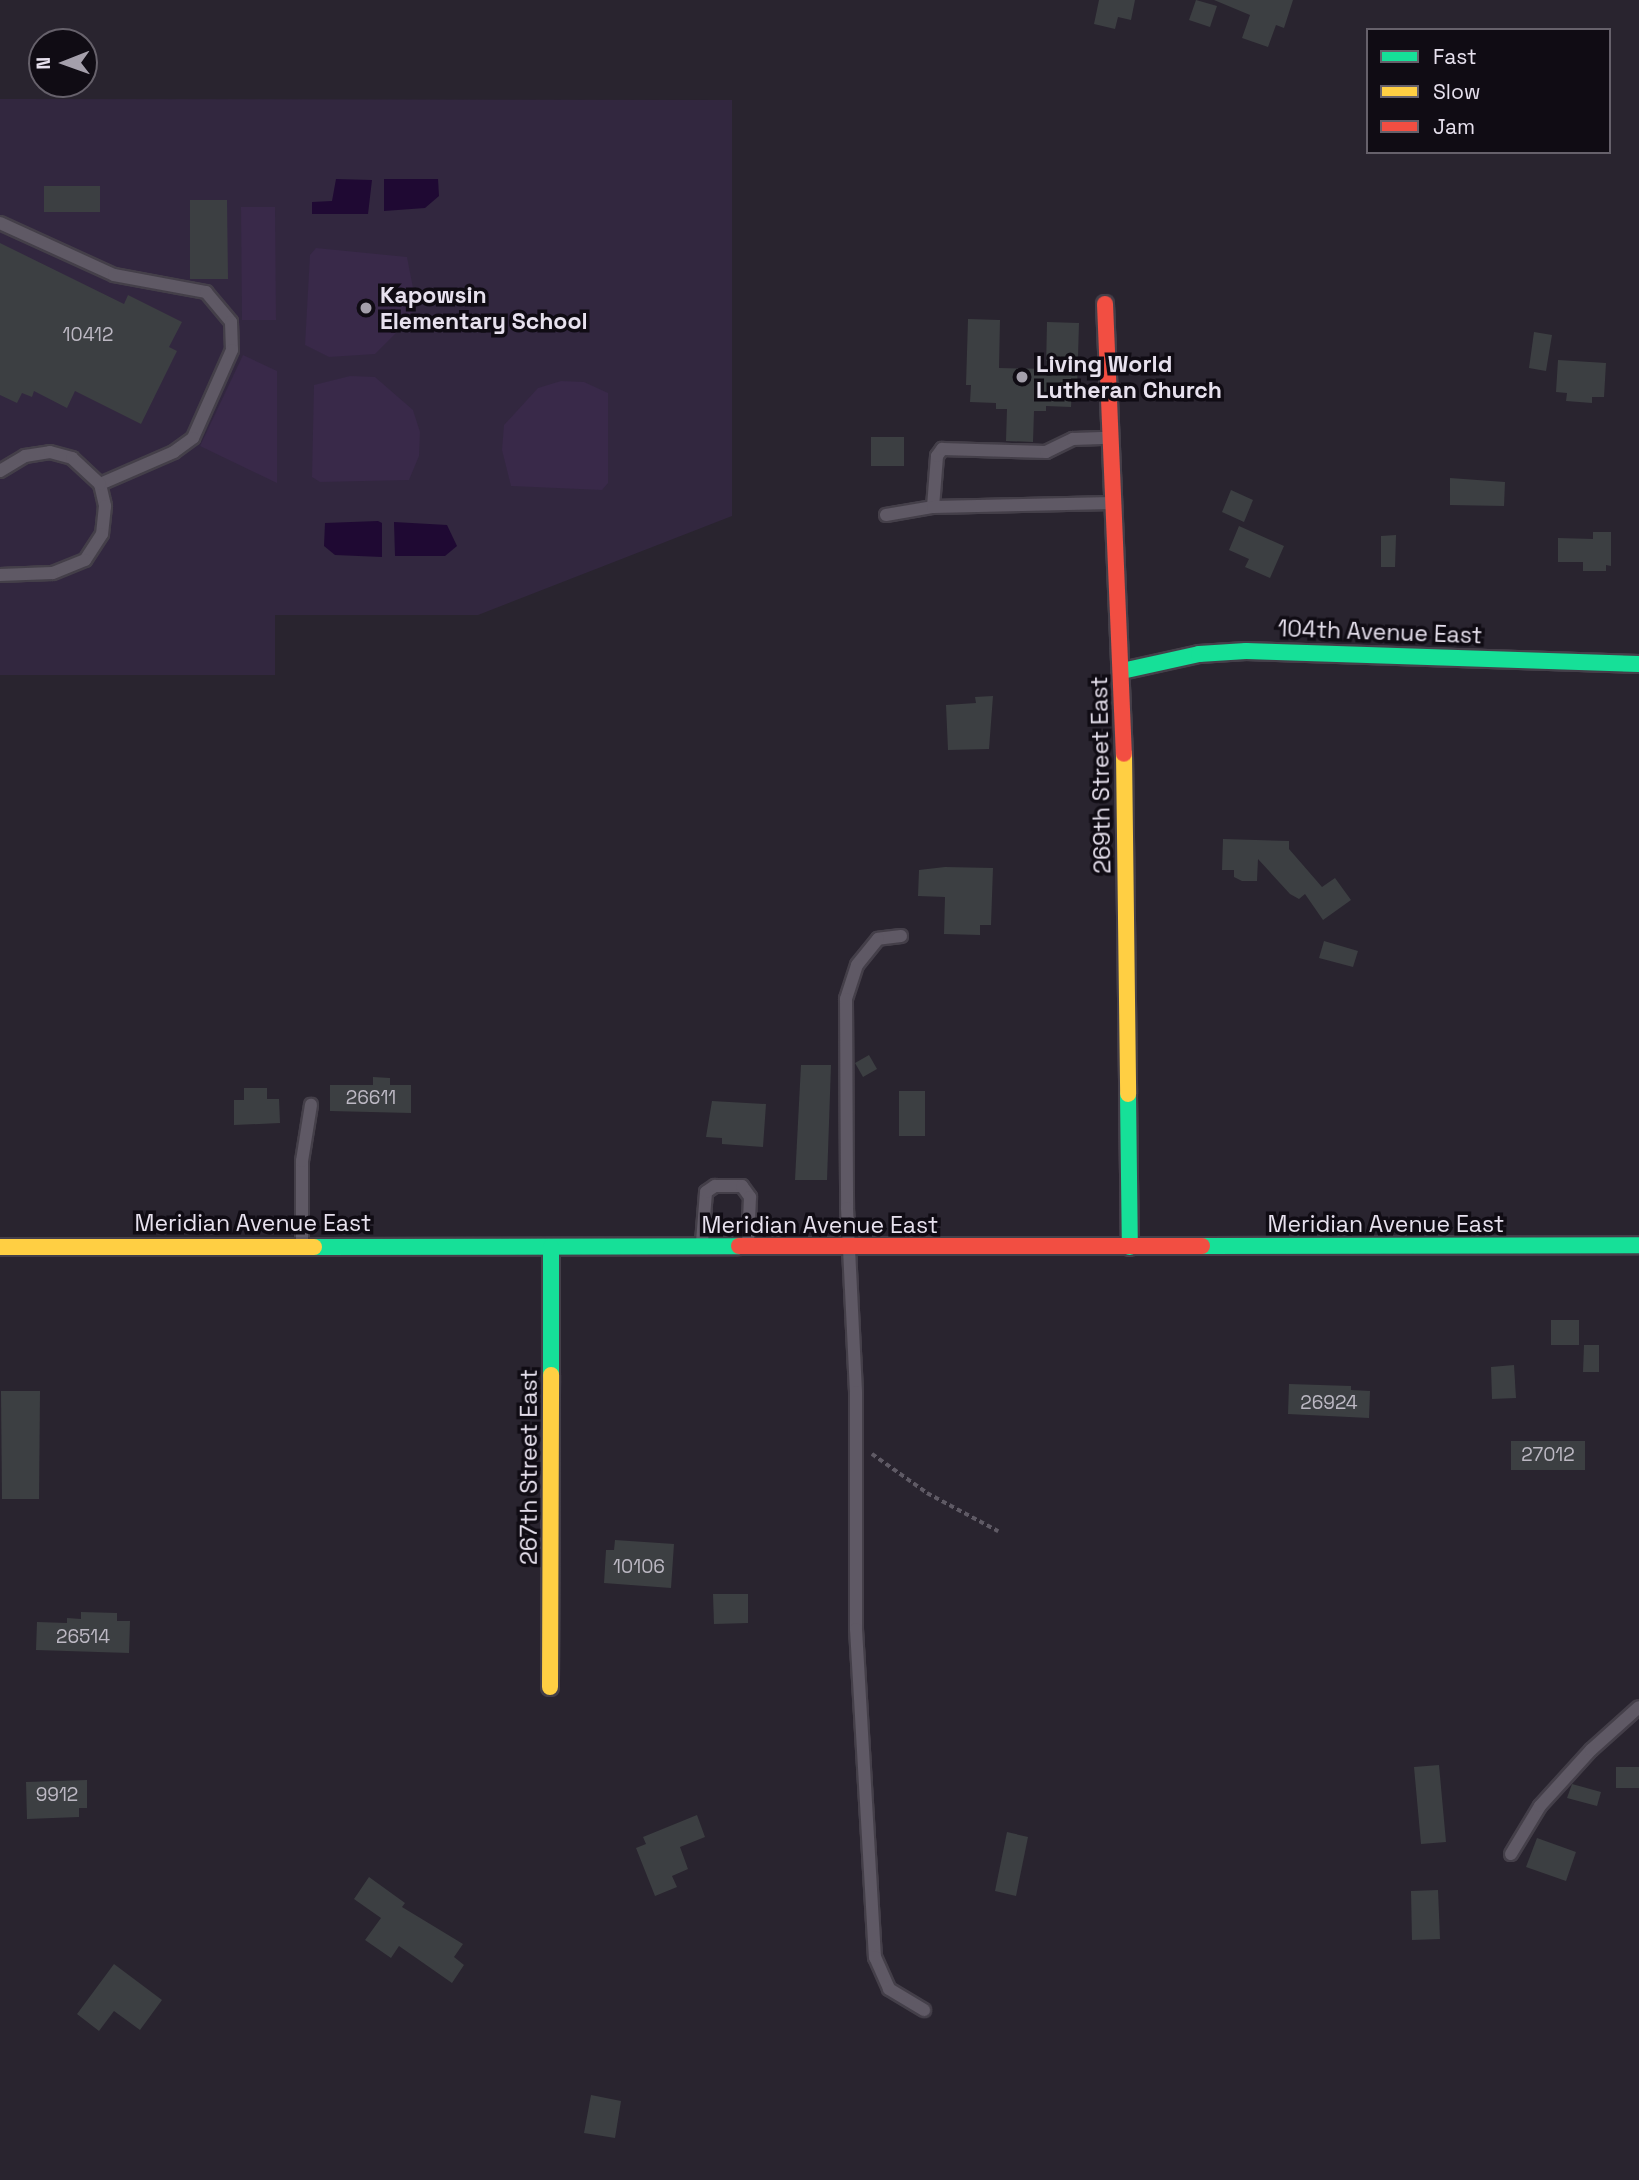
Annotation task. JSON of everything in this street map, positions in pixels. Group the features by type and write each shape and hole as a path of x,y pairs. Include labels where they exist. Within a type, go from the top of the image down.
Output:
{"street":[{"name":"269th Street East","path":"1105,304 1112,503 1122,671 1130,1247"},
{"name":"104th Avenue East","path":"1122,671 1199,654 1246,651 1639,664"},
{"name":"Meridian Avenue East","path":"0,1247 1639,1245"},
{"name":"267th Street East","path":"550,1687 551,1247"}],"lane":[{"path":"0,223 114,275 206,292 231,322 232,351 192,438 174,452 100,484"},
{"path":"933,507 937,456 942,449 1046,452 1073,439 1109,438"},
{"path":"0,471 25,456 50,452 72,458 100,484 105,506 102,534 85,560 52,573 0,575"},
{"path":"886,515 933,507 1112,503"},
{"path":"901,936 878,939 857,965 846,999 849,1248 856,1444 856,1629 875,1957 889,1989 924,2010"},
{"path":"302,1246 302,1161 312,1105"},
{"path":"701,1247 704,1198 715,1186 742,1186 749,1192 748,1248"},
{"path":"1511,1854 1541,1806 1591,1750 1639,1707"}],"path":[{"path":"856,1444 927,1493 998,1531"}],"shaded area":[{"name":"Kapowsin Elementary School","path":"0,99 732,100 732,516 478,615 275,615 275,675 0,675"},
{"path":"336,179 372,180 368,214 312,214 312,202 332,201"},
{"path":"384,179 438,179 439,196 425,208 384,211"},
{"path":"241,207 275,207 276,320 242,320"},
{"path":"316,248 407,257 414,293 411,318 375,354 329,357 305,345 310,255"},
{"path":"243,355 277,371 277,483 200,446"},
{"path":"350,376 375,377 413,410 420,432 419,456 409,480 320,482 312,477 314,385"},
{"path":"561,381 584,382 608,393 608,483 602,490 511,486 502,450 504,425 538,388"},
{"path":"394,522 447,525 457,546 445,556 395,556"},
{"path":"325,523 382,523 382,557 335,555 324,546"}],"building":[{"path":"1099,0 1135,0 1131,20 1118,17 1115,29 1094,24"},
{"path":"1196,0 1217,6 1210,27 1189,20"},
{"path":"1214,0 1293,0 1284,28 1276,25 1268,47 1242,38 1250,15"},
{"path":"44,186 100,186 100,212 44,212"},
{"path":"190,200 227,200 228,279 190,279"},
{"path":"0,243 124,304 128,295 182,322 169,347 177,351 141,424 75,391 67,408 34,391 32,397 22,393 17,403 0,395"},
{"name":"Living World Lutheran Church","path":"968,319 1000,320 999,368 1046,369 1047,322 1079,323 1077,390 1072,390 1071,407 1046,406 1046,411 1034,411 1033,442 1006,441 1007,409 996,409 996,403 970,402 971,385 966,385"},
{"path":"1534,332 1552,335 1546,371 1529,368"},
{"path":"1558,360 1606,363 1604,397 1592,397 1592,403 1566,401 1567,393 1556,392"},
{"path":"871,437 904,437 904,466 871,466"},
{"path":"1450,478 1505,482 1504,506 1450,505"},
{"path":"1231,490 1253,500 1244,522 1222,512"},
{"path":"1239,526 1284,546 1270,578 1245,567 1249,559 1229,550"},
{"path":"1593,532 1611,532 1611,566 1606,565 1606,571 1583,571 1583,562 1558,562 1558,538 1593,539"},
{"path":"1396,535 1395,567 1381,567 1381,536"},
{"path":"993,696 989,749 948,750 946,705 976,703 975,697"},
{"path":"1223,839 1289,841 1289,849 1322,887 1335,878 1351,900 1323,920 1305,894 1299,899 1290,894 1258,859 1257,881 1242,881 1234,877 1234,870 1222,870"},
{"path":"945,867 993,868 991,925 980,925 980,935 944,934 945,897 918,896 919,870"},
{"path":"1324,941 1358,951 1353,967 1319,958"},
{"path":"869,1055 877,1069 863,1077 855,1063"},
{"path":"801,1065 831,1065 827,1180 795,1180"},
{"path":"373,1077 390,1078 390,1085 411,1085 411,1113 330,1111 330,1085 373,1085"},
{"path":"244,1088 267,1088 267,1099 279,1099 280,1123 234,1125 234,1100 244,1100"},
{"path":"899,1091 925,1091 925,1136 899,1136"},
{"path":"712,1101 766,1104 763,1147 722,1144 722,1138 706,1137"},
{"path":"1551,1320 1579,1320 1579,1345 1551,1345"},
{"path":"1584,1345 1599,1345 1599,1372 1583,1372"},
{"path":"1514,1365 1516,1398 1492,1399 1491,1367"},
{"path":"1289,1384 1351,1386 1351,1390 1370,1391 1369,1418 1288,1414"},
{"path":"1,1391 40,1391 39,1499 2,1499"},
{"path":"1511,1441 1585,1441 1585,1470 1511,1470"},
{"path":"615,1540 674,1544 671,1588 604,1583 606,1550 614,1550"},
{"path":"713,1594 748,1594 748,1623 714,1624"},
{"path":"81,1612 117,1613 117,1621 130,1621 129,1653 36,1650 37,1622 67,1623 67,1618 81,1619"},
{"path":"1439,1765 1446,1842 1421,1844 1414,1767"},
{"path":"1616,1767 1639,1767 1639,1788 1616,1788"},
{"path":"87,1780 87,1808 79,1808 79,1817 27,1819 26,1782"},
{"path":"1572,1784 1601,1792 1597,1806 1567,1798"},
{"path":"697,1815 705,1837 680,1847 688,1869 672,1876 677,1887 655,1896 636,1848 646,1844 643,1837"},
{"path":"1007,1832 1028,1837 1016,1896 995,1891"},
{"path":"1537,1838 1576,1852 1566,1881 1526,1867"},
{"path":"369,1877 405,1903 402,1907 463,1944 454,1957 464,1965 452,1983 399,1946 391,1958 365,1940 381,1918 354,1899"},
{"path":"1438,1890 1440,1939 1412,1940 1411,1891"},
{"path":"114,1964 162,2000 140,2030 114,2011 99,2031 77,2014"},
{"path":"591,2095 621,2101 615,2138 584,2133"}],"traffic: fast":[{"path":"1122,671 1199,654 1246,651 1639,664"},
{"path":"1128,1094 1130,1247"},
{"path":"1202,1246 1639,1245"},
{"path":"314,1247 739,1246"},
{"path":"551,1247 551,1375"}],"traffic: slow":[{"path":"1124,754 1128,1094"},
{"path":"0,1247 314,1247"},
{"path":"550,1687 551,1375"}],"traffic: jam":[{"path":"1105,304 1124,754"},
{"path":"739,1246 1202,1246"}],"place":[{"name":"Kapowsin Elementary School","path":"366,308"},
{"name":"Living World Lutheran Church","path":"1022,377"}]}
